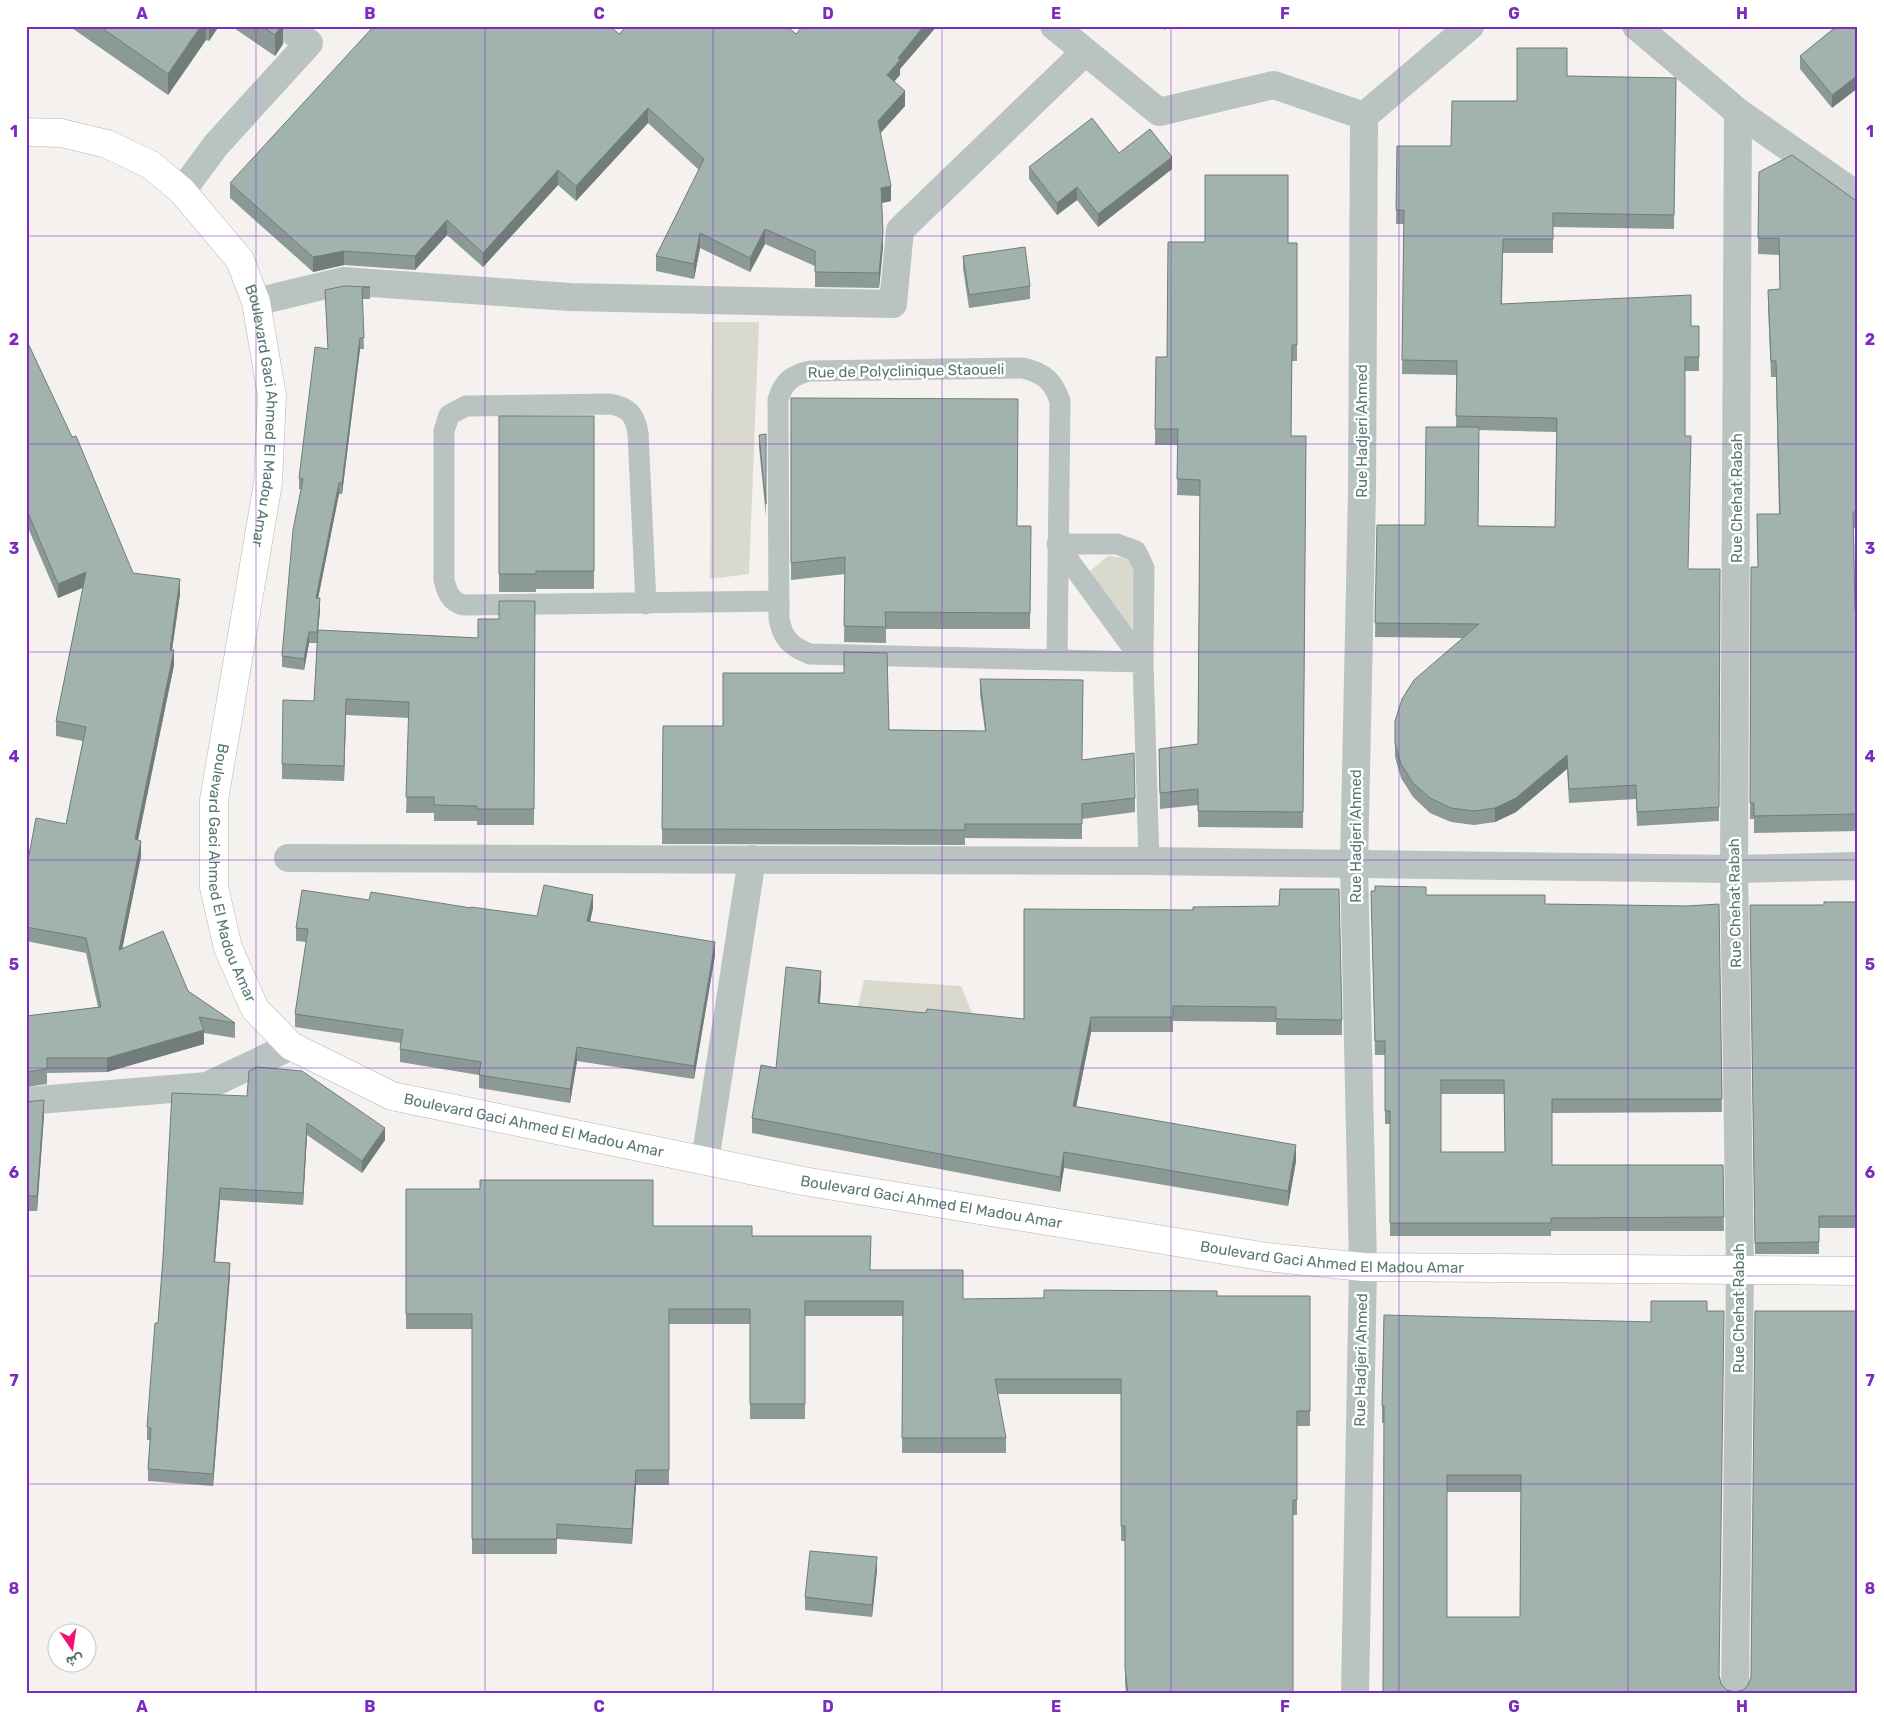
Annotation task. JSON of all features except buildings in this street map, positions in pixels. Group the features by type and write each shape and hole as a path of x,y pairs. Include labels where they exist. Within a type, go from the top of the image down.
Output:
{"main road":[{"name":"Boulevard Gaci Ahmed El Madou Amar","path":"26,132 61,133 107,144 151,165 182,191 240,260 256,302 272,396 268,483 214,800 214,887 228,948 255,1009 291,1046 392,1096 803,1181 1267,1258 1363,1267 1858,1271"}],"street":[{"path":"182,191 216,145 316,35 285,26"},
{"path":"1054,26 1159,112 1274,85 1364,116 1470,26"},
{"path":"1636,26 1738,112 1858,196"},
{"path":"256,302 343,281 570,297 892,304 900,230 1085,52"},
{"name":"Rue Chehat Rabah","path":"1735,1694 1740,1270 1734,869 1738,112"},
{"name":"Rue Hadjeri Ahmed","path":"1355,1694 1363,1267 1354,865 1362,493 1364,116"},
{"path":"288,858 1149,861 1734,869 1858,866"},
{"path":"705,1162 752,860"},
{"path":"26,1101 207,1086 291,1046"}],"lane":[{"name":"Rue de Polyclinique Staoueli","path":"1057,660 1060,401 1056,388 1048,378 1036,371 1023,368 810,371 798,374 787,381 781,388 778,400 779,601 782,632 788,642 798,650 810,654 1057,660 1143,662"},
{"path":"646,604 638,433 636,422 631,412 622,406 610,404 476,406 458,409 450,415 445,422 444,431 444,580 450,597 463,605 646,604 779,601"},
{"path":"1057,544 1143,662"},
{"path":"1057,544 1117,544 1136,551 1144,568 1143,662 1149,861"}],"shaded area":[{"path":"712,322 759,322 749,574 710,579"},
{"path":"1108,556 1135,559 1132,635 1089,572"},
{"path":"864,980 961,986 983,1040 854,1023"}]}
